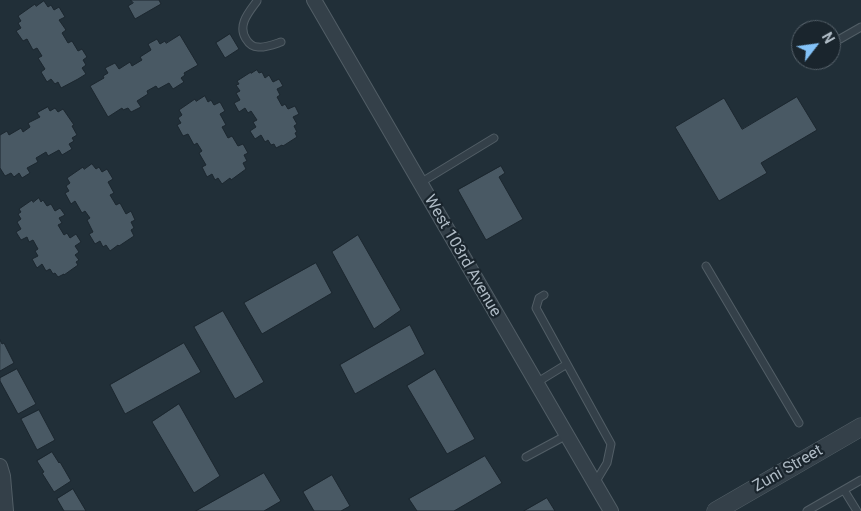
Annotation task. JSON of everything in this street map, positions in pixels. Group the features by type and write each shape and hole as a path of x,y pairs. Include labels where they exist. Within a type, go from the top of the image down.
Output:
{"street":[{"name":"West 103rd Avenue","path":"314,0 611,511"},
{"name":"Zuni Street","path":"724,509 861,427"},
{"path":"0,466 3,476 6,511"}],"lane":[{"path":"257,1 242,26 244,35 250,45 259,48 281,42"},
{"path":"841,38 861,27"},
{"path":"420,184 494,138"},
{"path":"706,266 800,423"},
{"path":"544,295 539,298 536,308 611,444 607,463 595,483"},
{"path":"536,383 567,364"},
{"path":"526,458 566,435"},
{"path":"810,510 861,480"},
{"path":"844,490 856,511"}],"building":[{"path":"131,0 159,0 161,4 135,19 128,6 133,3"},
{"path":"44,1 48,7 51,5 54,10 59,7 65,17 59,20 66,30 62,33 68,43 72,41 78,51 82,49 87,57 83,60 86,65 82,68 86,74 61,88 58,82 55,84 51,79 47,82 41,72 45,69 38,58 42,56 37,48 33,50 27,39 23,41 16,31 21,28 18,23 21,21 18,16 35,4 36,6"},
{"path":"230,34 239,49 225,58 216,43"},
{"path":"180,35 198,65 184,73 185,75 181,78 184,82 173,89 169,83 158,89 156,86 147,91 148,94 137,101 141,107 131,112 128,108 123,110 122,108 108,117 90,86 104,78 103,76 108,73 105,68 115,63 119,69 130,62 132,66 142,60 140,57 151,50 148,44 157,39 160,44 165,41 166,43"},
{"path":"257,70 259,73 262,72 265,78 269,75 273,82 279,79 283,86 277,89 280,95 277,97 282,106 285,104 288,109 295,106 299,114 293,117 297,124 294,126 297,137 283,146 276,148 268,140 265,142 261,135 255,139 250,131 256,127 253,122 257,120 251,111 248,113 245,108 239,112 234,103 240,100 236,93 240,91 236,85 239,84 237,81"},
{"path":"205,96 208,102 211,100 214,105 220,102 225,111 220,114 226,125 222,127 228,138 232,136 238,146 243,144 248,153 244,155 247,161 243,163 246,169 222,184 218,178 215,180 212,174 207,177 202,167 206,165 199,153 202,151 197,143 194,145 188,134 183,136 177,125 181,123 178,118 182,115 179,110 195,99 196,101"},
{"path":"797,97 817,130 761,163 767,173 719,201 675,127 724,98 742,129"},
{"path":"48,107 50,111 55,108 58,112 63,109 74,125 72,126 77,135 72,138 74,141 69,144 72,149 62,155 59,150 48,156 46,152 36,158 38,162 27,168 30,173 22,178 19,173 14,177 11,173 5,176 0,168 0,135 7,131 9,135 21,128 23,132 30,127 28,123 40,117 37,113"},
{"path":"92,164 96,169 99,167 102,172 107,169 113,179 108,182 114,193 110,195 116,205 120,203 126,214 131,211 135,220 131,222 134,228 131,230 134,236 110,251 106,245 103,247 100,241 95,244 89,234 93,232 87,220 90,218 85,211 82,213 75,201 71,204 65,193 69,191 66,186 70,183 67,178 83,167 84,169"},
{"path":"501,166 505,173 499,177 523,219 486,240 458,190"},
{"path":"39,198 47,206 51,204 55,211 60,208 65,215 59,218 62,223 58,225 64,235 67,233 70,238 76,234 81,242 75,246 79,252 75,255 79,260 76,262 78,265 58,277 50,269 46,271 42,264 37,268 32,259 38,256 35,251 38,249 33,240 29,242 27,237 21,240 16,232 21,229 17,222 21,219 18,214 21,212 19,209 32,200 33,202"},
{"path":"358,235 401,310 374,329 332,252"},
{"path":"316,263 332,293 262,334 244,303"},
{"path":"223,311 264,382 235,399 194,327"},
{"path":"410,325 425,354 355,394 340,365"},
{"path":"0,340 2,344 4,343 14,363 0,371"},
{"path":"184,343 201,372 125,414 110,385"},
{"path":"17,369 36,404 18,414 0,381 0,378"},
{"path":"435,369 475,439 447,454 407,386"},
{"path":"179,404 220,476 194,493 152,422"},
{"path":"39,410 55,440 37,450 21,419"},
{"path":"52,452 71,481 54,492 37,461"},
{"path":"485,456 502,483 454,511 417,511 409,499"},
{"path":"264,473 281,501 264,511 196,511"},
{"path":"332,475 350,506 341,511 314,511 303,492"},
{"path":"73,489 86,511 64,511 57,499"},
{"path":"547,498 555,511 524,511"}]}
